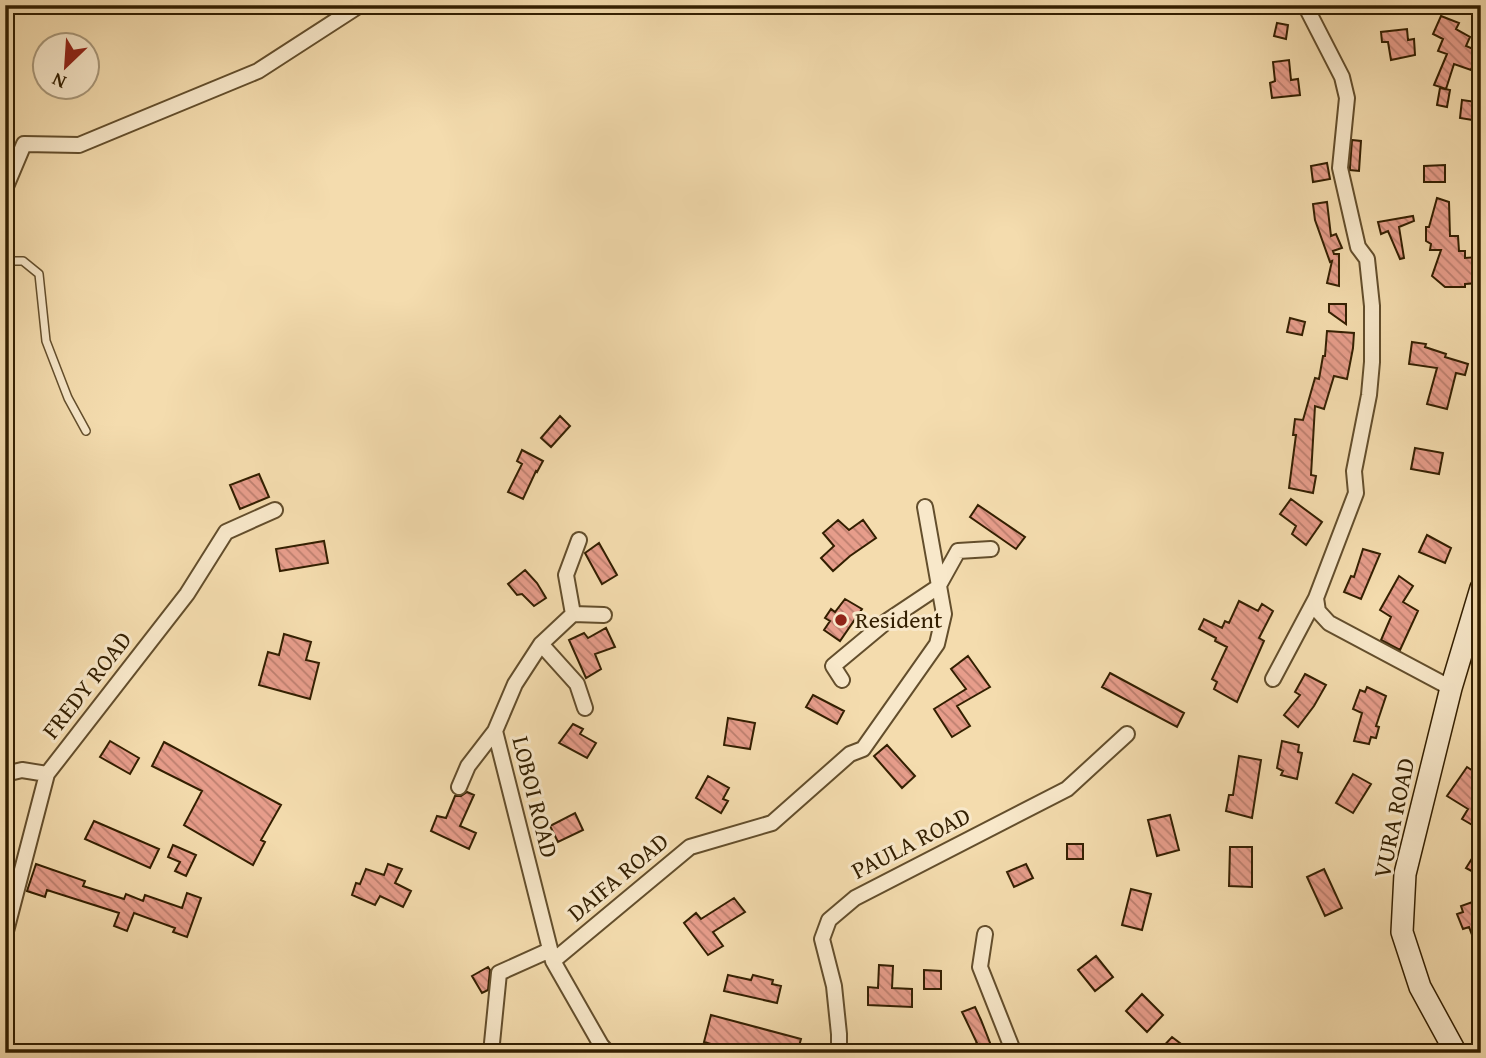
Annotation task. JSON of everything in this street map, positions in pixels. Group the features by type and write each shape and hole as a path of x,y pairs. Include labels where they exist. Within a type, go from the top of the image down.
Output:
{"street":[{"path":"5,189 23,144 79,145 133,123 258,71 360,5"},
{"path":"1273,679 1316,598 1356,493 1354,471 1369,395 1372,362 1372,306 1367,259 1358,247 1340,168 1347,98 1342,77 1305,5"},
{"name":"DAIFA ROAD","path":"491,1053 499,973 552,955 690,847 772,823 850,754 863,749 937,644 944,614 925,507"},
{"name":"FREDY ROAD","path":"5,934 47,774 187,594 226,532 275,510"},
{"path":"579,540 566,575 573,614 604,615"},
{"path":"842,680 833,666 887,621 939,587 958,551 991,549"},
{"path":"1316,598 1318,611 1329,623 1451,688"},
{"name":"VURA ROAD","path":"1456,1053 1420,987 1402,932 1405,874 1451,688 1479,598"},
{"name":"LOBOI ROAD","path":"552,955 495,731 515,684 541,644 573,614"},
{"path":"541,644 577,684 585,708"},
{"path":"459,787 468,766 495,731"},
{"name":"PAULA ROAD","path":"839,1053 834,986 822,939 829,920 855,898 1067,789 1127,734"},
{"path":"5,774 22,770 47,774"},
{"path":"985,934 980,968 1014,1053"},
{"path":"552,955 601,1045 608,1053"}],"lane":[{"path":"5,261 23,261 39,274 46,341 68,398 86,431"}],"building":[{"path":"1441,16 1459,23 1456,29 1470,37 1466,46 1478,51 1471,70 1454,64 1446,89 1434,85 1447,54 1438,51 1443,39 1433,34"},
{"path":"1277,23 1288,25 1286,39 1274,36"},
{"path":"1407,29 1408,40 1414,39 1415,55 1391,60 1388,42 1382,42 1381,32"},
{"path":"1289,60 1291,80 1298,79 1300,95 1272,98 1270,83 1275,81 1273,62"},
{"path":"1440,88 1450,90 1447,107 1437,105"},
{"path":"1462,100 1476,102 1473,120 1460,118"},
{"path":"1352,140 1361,141 1359,171 1350,170"},
{"path":"1327,163 1330,179 1313,182 1311,166"},
{"path":"1445,165 1445,182 1424,182 1424,166"},
{"path":"1437,198 1449,202 1450,236 1458,236 1459,251 1465,251 1465,258 1478,257 1479,283 1465,284 1465,287 1445,287 1432,276 1441,250 1430,250 1431,244 1426,241 1426,227 1429,227"},
{"path":"1327,202 1331,236 1336,234 1342,248 1333,251 1334,254 1339,254 1339,286 1327,283 1332,261 1330,262 1315,220 1313,204"},
{"path":"1413,216 1414,221 1399,227 1404,258 1400,259 1388,231 1381,234 1378,222"},
{"path":"1329,304 1346,304 1346,324 1329,312"},
{"path":"1290,318 1305,322 1302,335 1287,332"},
{"path":"1327,331 1354,333 1353,348 1347,379 1334,376 1324,409 1315,406 1311,475 1316,476 1313,493 1289,488 1296,435 1293,435 1295,419 1303,420 1315,378 1319,379 1325,356"},
{"path":"1412,342 1426,344 1425,347 1446,354 1445,357 1468,364 1465,375 1456,373 1447,409 1427,404 1437,368 1409,364"},
{"path":"560,416 570,426 551,447 541,438"},
{"path":"1415,448 1443,453 1439,474 1411,469"},
{"path":"522,450 543,461 523,499 508,492 522,464 517,461"},
{"path":"259,474 269,497 240,509 230,485"},
{"path":"1291,499 1322,522 1306,545 1292,534 1296,526 1280,514"},
{"path":"978,505 1025,537 1016,549 970,517"},
{"path":"838,520 849,530 863,520 876,538 833,571 821,558 834,546 823,533"},
{"path":"1427,535 1451,548 1445,563 1419,552"},
{"path":"324,541 328,563 280,571 276,549"},
{"path":"599,543 617,575 602,584 585,553"},
{"path":"1363,549 1380,554 1361,599 1344,592 1351,576 1354,577"},
{"path":"525,570 546,598 534,606 522,594 517,595 508,584"},
{"path":"1399,576 1413,586 1403,602 1418,611 1400,650 1381,640 1391,617 1380,610"},
{"name":"Resident","path":"845,599 862,609 840,641 824,630 830,621 825,618 831,609 835,612"},
{"path":"1239,601 1258,611 1262,604 1273,611 1259,638 1264,641 1237,702 1214,689 1217,682 1212,679 1227,647 1199,629 1204,619 1222,628 1225,621 1229,623"},
{"path":"606,628 615,647 595,654 601,669 586,678 569,640 584,633 588,638"},
{"path":"284,634 311,642 306,660 319,663 310,699 259,685 268,652 279,655"},
{"path":"968,656 990,687 957,706 970,726 952,737 934,709 966,689 951,669"},
{"path":"1110,673 1184,713 1177,727 1102,687"},
{"path":"1305,674 1326,685 1298,727 1284,715 1300,695 1295,692"},
{"path":"1367,687 1386,696 1376,726 1379,727 1376,738 1371,737 1369,744 1354,741 1362,713 1353,709 1360,690 1365,692"},
{"path":"813,695 844,711 837,724 806,707"},
{"path":"728,718 755,723 750,749 724,745"},
{"path":"573,724 583,729 580,734 596,743 587,758 559,743"},
{"path":"110,741 139,758 130,774 100,757"},
{"path":"1282,741 1299,745 1298,752 1302,753 1297,779 1281,775 1283,771 1277,768"},
{"path":"164,742 281,805 261,840 265,842 253,865 184,825 202,791 152,766"},
{"path":"887,745 915,776 902,788 874,756"},
{"path":"1239,756 1261,760 1252,818 1226,811 1229,795 1233,795"},
{"path":"1467,767 1481,776 1481,788 1474,798 1481,802 1481,830 1462,819 1468,809 1447,796"},
{"path":"1353,774 1371,784 1353,813 1336,803"},
{"path":"708,776 729,788 723,799 728,801 721,813 696,798"},
{"path":"467,792 474,795 460,826 476,833 469,849 431,831 437,816 446,818 455,796"},
{"path":"575,813 583,830 558,842 550,826"},
{"path":"1170,815 1179,850 1157,856 1148,820"},
{"path":"94,821 159,849 150,868 85,839"},
{"path":"1067,844 1083,844 1083,859 1067,859"},
{"path":"1481,844 1481,876 1466,868"},
{"path":"173,845 196,855 186,876 175,871 180,862 168,857"},
{"path":"1230,847 1252,847 1252,887 1229,886"},
{"path":"36,864 85,881 83,886 124,899 126,894 143,901 145,895 182,908 187,893 201,898 187,937 173,932 175,928 134,913 127,931 114,926 119,913 47,890 45,897 27,891"},
{"path":"388,864 402,869 395,883 411,891 403,907 380,896 375,905 352,895 356,883 360,884 366,869 384,875"},
{"path":"1026,864 1033,878 1014,887 1007,872"},
{"path":"1324,869 1342,908 1325,916 1307,877"},
{"path":"1131,889 1151,894 1142,930 1122,925"},
{"path":"734,898 745,912 713,932 723,946 708,955 684,923 696,913 701,919"},
{"path":"1481,899 1480,956 1469,927 1463,929 1457,914 1463,912 1461,906"},
{"path":"1096,956 1113,977 1095,991 1078,970"},
{"path":"879,965 893,966 892,988 912,989 912,1007 868,1005 868,987 878,988"},
{"path":"488,967 488,990 482,993 472,976"},
{"path":"924,970 941,971 941,989 924,989"},
{"path":"728,975 751,980 753,975 773,980 772,984 781,986 777,1003 724,991"},
{"path":"1142,994 1163,1015 1147,1032 1126,1011"},
{"path":"975,1007 994,1053 979,1053 975,1044 977,1043 962,1012"},
{"path":"711,1015 801,1039 797,1053 742,1053 704,1042"},
{"path":"1172,1037 1193,1053 1157,1053"}],"place":[{"name":"Resident","path":"841,620"}]}
